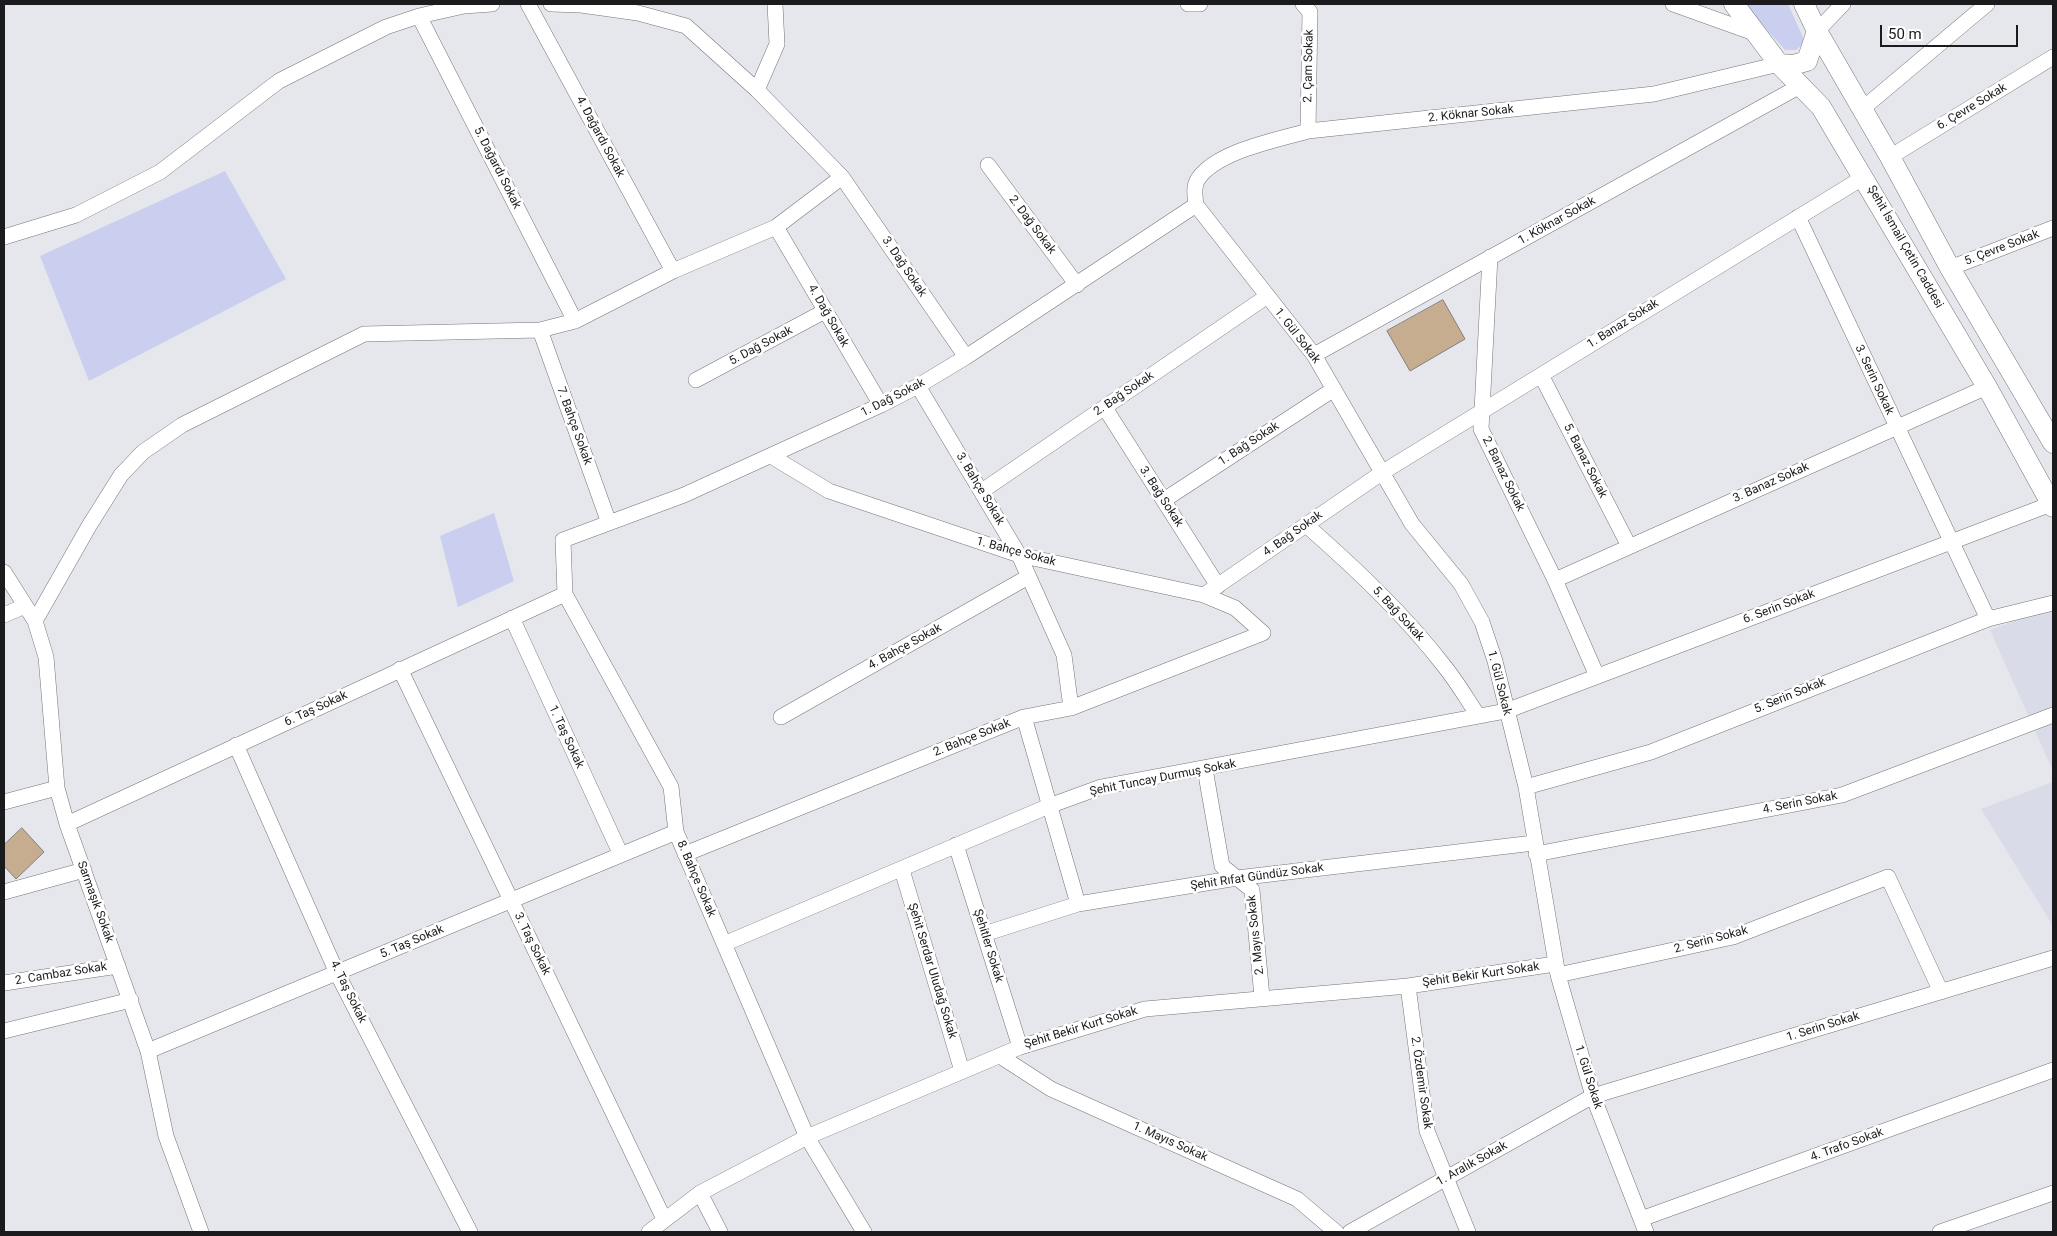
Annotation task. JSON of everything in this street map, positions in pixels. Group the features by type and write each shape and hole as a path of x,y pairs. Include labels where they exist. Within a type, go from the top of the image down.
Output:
{"street":[{"path":"4,238 76,215 160,172 279,81 386,27 419,16 464,6 492,4"},
{"name":"4. Dağardı Sokak","path":"528,4 673,271"},
{"name":"3. Dağ Sokak","path":"551,4 581,5 638,13 686,26 757,90 842,177 966,357"},
{"path":"757,90 777,44 775,4"},
{"path":"1190,4 1200,4"},
{"name":"2. Çam Sokak","path":"1303,4 1310,12 1308,131"},
{"path":"1673,4 1754,34"},
{"name":"Şehit İsmail Çetin Caddesi","path":"1734,4 1754,34 1779,64 1821,107 1987,387 2052,506"},
{"path":"1804,4 1861,110 1890,156 1950,268 2053,443"},
{"path":"1779,64 1793,65 1807,61 1817,31 1843,4"},
{"path":"1861,110 1987,4"},
{"name":"5. Dağardı Sokak","path":"419,16 575,321"},
{"name":"6. Çevre Sokak","path":"1890,156 2053,57"},
{"name":"2. Köknar Sokak","path":"1196,205 1194,191 1197,180 1205,171 1222,159 1254,147 1308,131 1654,94 1779,64"},
{"name":"1. Köknar Sokak","path":"1314,355 1800,86"},
{"name":"2. Dağ Sokak","path":"988,165 1076,285"},
{"path":"35,621 89,526 121,475 144,452 182,425 364,334 540,330 575,321 673,271 776,227 842,177"},
{"name":"1. Banaz Sokak","path":"1383,472 1864,177"},
{"name":"1. Dağ Sokak","path":"563,540 684,495 881,406 966,357 1196,205"},
{"name":"1. Gül Sokak","path":"1196,205 1266,297 1314,355 1412,524 1461,584 1482,622 1526,786 1556,970 1593,1096 1644,1226"},
{"name":"3. Serin Sokak","path":"1798,218 1988,619"},
{"name":"4. Dağ Sokak","path":"776,227 881,406"},
{"name":"5. Çevre Sokak","path":"1950,268 2053,228"},
{"name":"2. Banaz Sokak","path":"1490,257 1484,410 1481,429 1554,580 1597,676"},
{"name":"2. Bağ Sokak","path":"982,491 1266,297"},
{"name":"5. Dağ Sokak","path":"696,380 825,311"},
{"name":"7. Bahçe Sokak","path":"540,330 609,523"},
{"path":"1987,387 2011,371"},
{"name":"5. Banaz Sokak","path":"1541,375 1629,546"},
{"name":"3. Bahçe Sokak","path":"918,386 1019,555 1064,655 1071,708"},
{"name":"3. Banaz Sokak","path":"1554,580 1987,387"},
{"name":"1. Bağ Sokak","path":"1164,500 1334,388"},
{"name":"3. Bağ Sokak","path":"1105,408 1218,586"},
{"name":"1. Bahçe Sokak","path":"771,456 829,492 1019,555 1204,595 1235,608 1263,633"},
{"name":"4. Bağ Sokak","path":"1204,595 1383,472"},
{"name":"6. Serin Sokak","path":"1506,711 1951,542 2052,506"},
{"name":"5. Bağ Sokak","path":"1306,525 1354,568 1408,623 1446,668 1477,714"},
{"name":"8. Bahçe Sokak","path":"563,540 565,594 672,787 676,832 807,1137 864,1232"},
{"name":"Sarmaşık Sokak","path":"4,572 35,621 46,657 57,788 67,824 148,1051 166,1136 201,1232"},
{"name":"4. Bahçe Sokak","path":"781,716 1028,577"},
{"name":"6. Taş Sokak","path":"67,824 565,594"},
{"name":"5. Serin Sokak","path":"1526,786 1651,752 1988,619 2053,602"},
{"path":"4,615 25,606"},
{"name":"1. Taş Sokak","path":"512,618 620,855"},
{"name":"2. Bahçe Sokak","path":"685,854 1024,717 1071,708 1263,633"},
{"name":"3. Taş Sokak","path":"400,670 664,1219"},
{"name":"Şehit Tuncay Durmuş Sokak","path":"724,944 1049,806 1101,787 1205,769 1477,714 1506,711"},
{"name":"4. Serin Sokak","path":"1535,849 1842,795 2053,715"},
{"path":"1024,717 1078,904"},
{"name":"4. Taş Sokak","path":"236,746 337,973 470,1232"},
{"name":"2. Mayıs Sokak","path":"1205,769 1222,866 1252,890 1262,997"},
{"path":"4,802 57,788"},
{"name":"5. Taş Sokak","path":"148,1051 676,832"},
{"name":"Şehitler Sokak","path":"956,845 1020,1047"},
{"name":"Şehit Rıfat Gündüz Sokak","path":"984,934 1078,904 1237,878 1535,849"},
{"path":"4,892 84,870"},
{"name":"Şehit Serdar UIudağ Sokak","path":"902,870 962,1071"},
{"name":"2. Serin Sokak","path":"1556,970 1733,937 1888,877 1941,992"},
{"name":"1. Serin Sokak","path":"1593,1096 2053,958"},
{"name":"2. Cambaz Sokak","path":"4,983 118,966"},
{"name":"Şehit Bekir Kurt Sokak","path":"649,1232 700,1193 807,1137 1020,1047 1145,1008 1408,986 1556,970"},
{"name":"2. Özdemir Sokak","path":"1408,986 1427,1131 1468,1232"},
{"path":"4,1032 131,1000"},
{"name":"1. Mayıs Sokak","path":"1000,1056 1051,1089 1297,1199 1336,1232"},
{"name":"4. Trafo Sokak","path":"1644,1226 2053,1070"},
{"name":"1. Aralık Sokak","path":"1359,1230 1593,1096"},
{"path":"700,1193 720,1232"},
{"path":"1940,1232 2053,1193"}],"shaded area":[{"path":"1744,4 1788,4 1805,42 1796,50 1785,50"},
{"path":"225,171 286,279 89,381 40,256"},
{"path":"494,513 514,581 458,607 440,536"},
{"path":"2053,607 2053,771 1990,630"},
{"path":"2053,782 2053,926 1981,809"}],"building":[{"path":"1443,300 1465,339 1410,371 1387,331"},
{"path":"22,828 44,852 16,879 4,866 4,845"}]}
